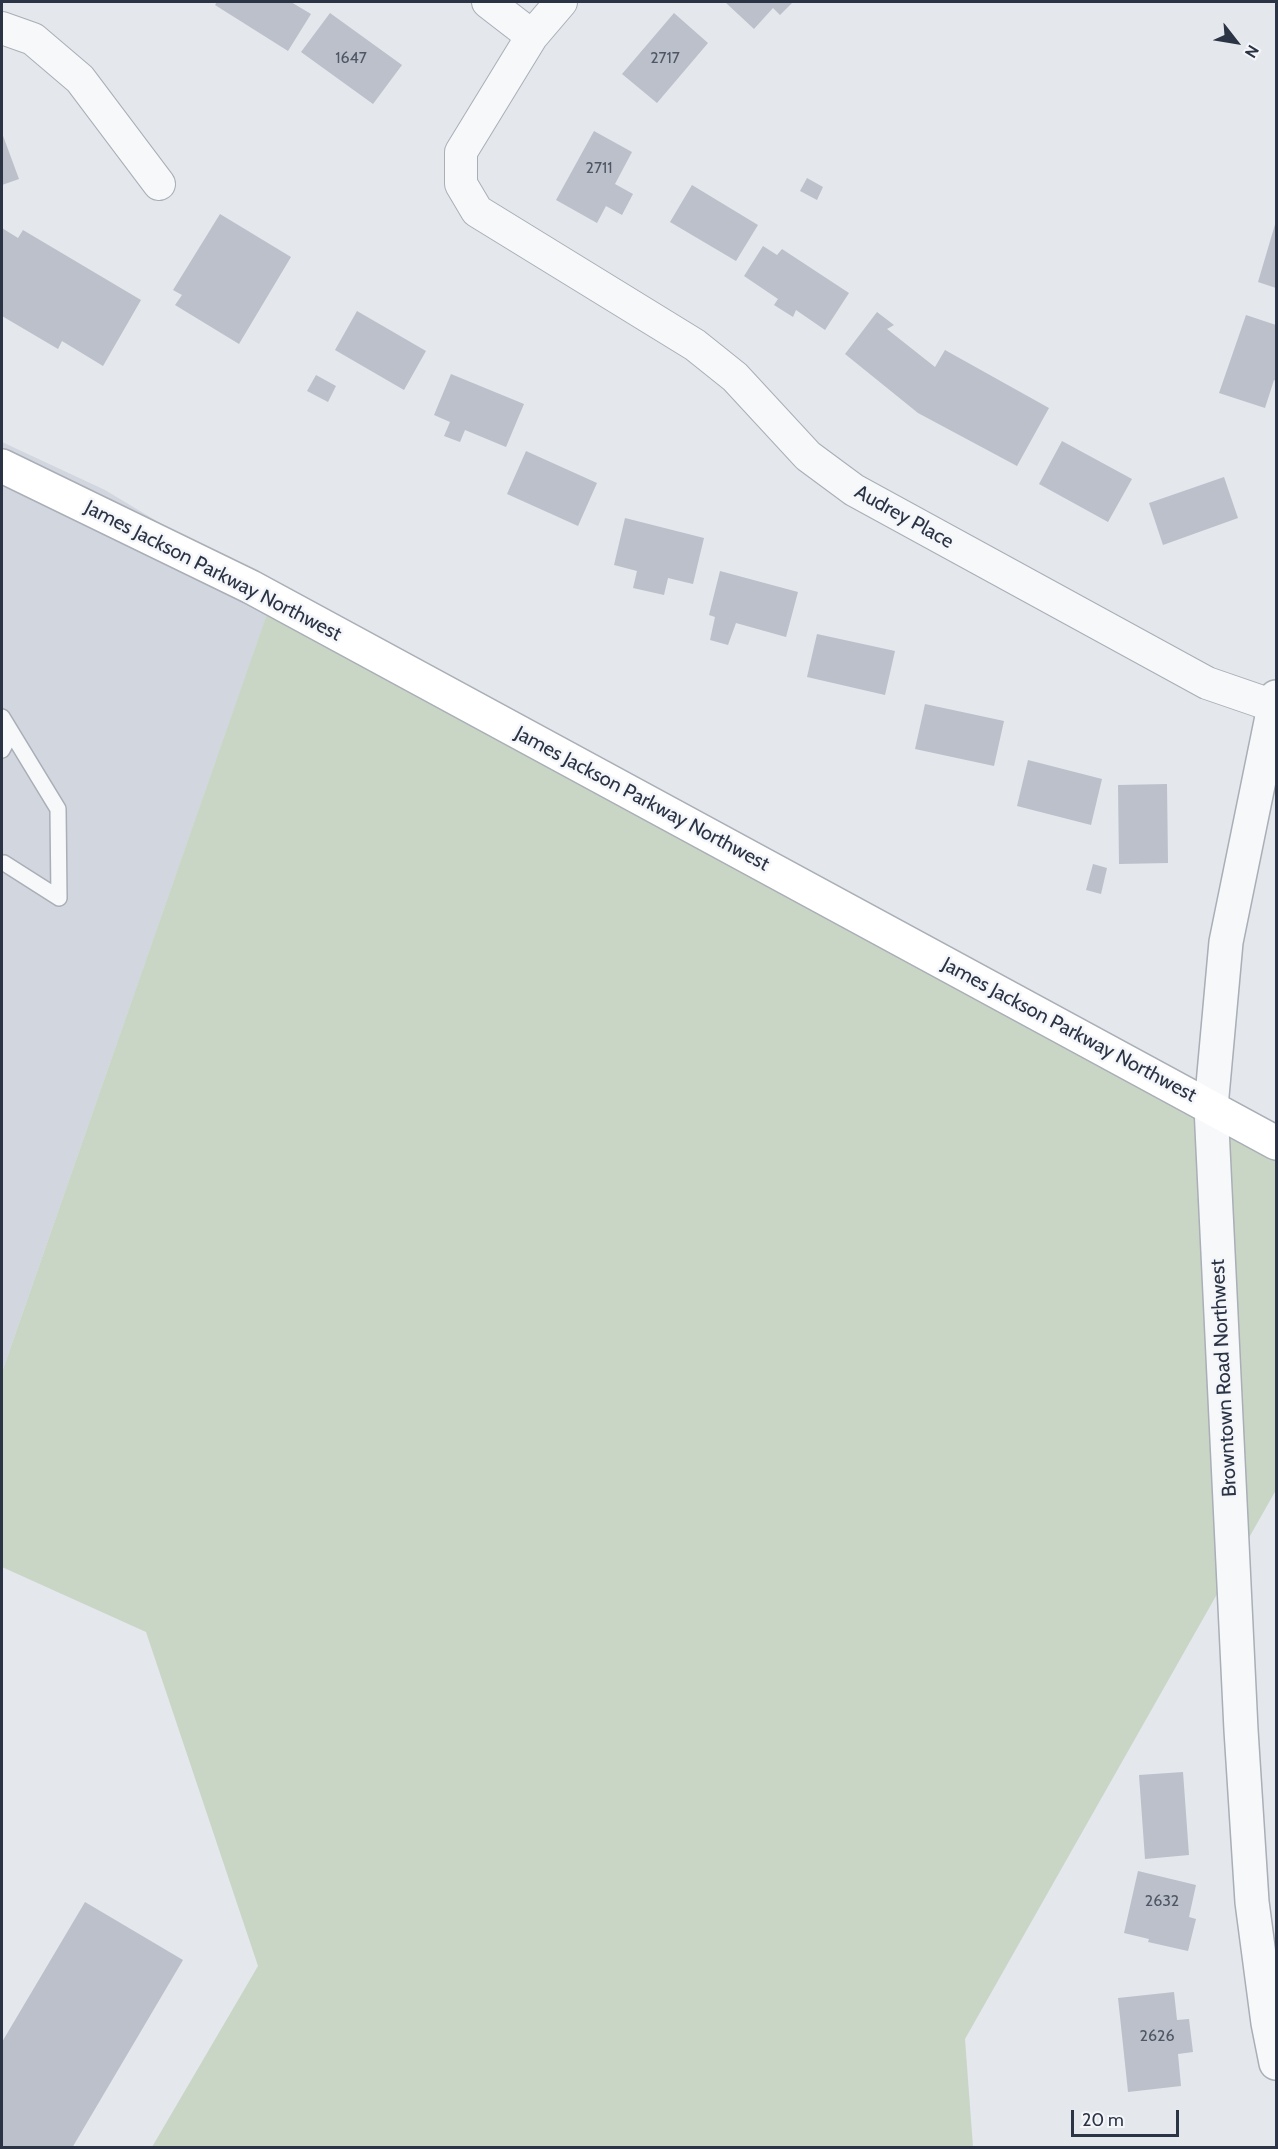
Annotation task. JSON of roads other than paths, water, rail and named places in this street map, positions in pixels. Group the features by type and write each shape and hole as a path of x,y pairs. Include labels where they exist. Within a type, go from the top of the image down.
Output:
{"main road":[{"name":"James Jackson Parkway Northwest","path":"2,466 251,587 1276,1143"}],"street":[{"path":"488,2 532,36"},
{"name":"Audrey Place","path":"561,2 532,36 461,153 461,184 477,211 695,345 735,377 808,456 854,490 1207,683 1275,702"},
{"path":"2,28 33,39 80,79 159,184"},
{"name":"Browntown Road Northwest","path":"1275,702 1226,942 1211,1107 1241,1730 1252,1902 1268,2023 1276,2062"}],"lane":[{"path":"2,717 58,809 59,898 4,863"},
{"path":"2,750 11,734"}]}
